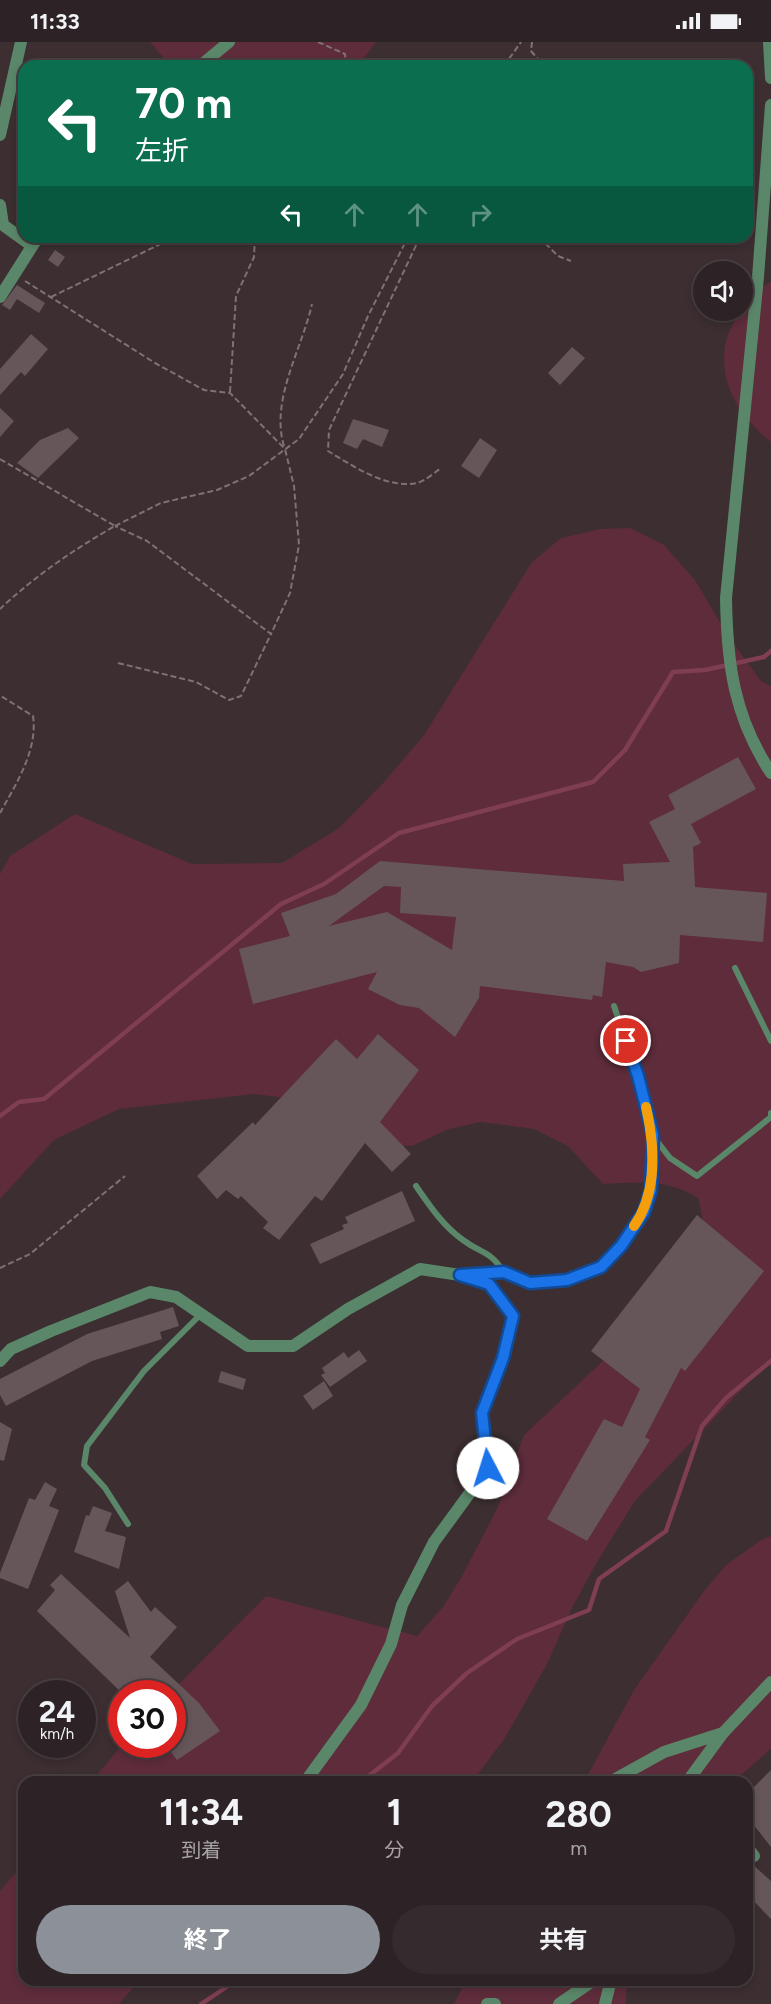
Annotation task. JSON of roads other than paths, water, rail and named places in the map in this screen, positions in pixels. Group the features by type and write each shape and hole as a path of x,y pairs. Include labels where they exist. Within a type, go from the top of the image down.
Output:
{"street":[{"path":"0,135 21,42"},
{"path":"207,60 229,42"},
{"path":"769,42 771,78"},
{"path":"771,105 758,277 726,598 727,644 732,682 747,731 771,773"},
{"path":"0,205 3,225 18,232"},
{"path":"0,297 34,243"},
{"path":"0,1361 11,1350 31,1340 150,1292 176,1297 248,1346 293,1346 348,1309 420,1269 460,1275 489,1284 513,1316 503,1358 482,1413 488,1468 434,1542 402,1605 391,1644 361,1705 309,1776"},
{"path":"695,1776 723,1733 771,1682"},
{"path":"621,1776 664,1752 723,1733"},
{"path":"559,2004 585,1986"},
{"path":"605,2004 610,1986"},
{"path":"487,2004 495,2004"}],"lane":[{"path":"735,968 771,1041"},
{"path":"460,1275 504,1272 530,1283 567,1280 601,1267 621,1246 644,1212 651,1190 653,1135 638,1076 614,1006"},
{"path":"653,1135 670,1158 697,1176 771,1117 771,1113"},
{"path":"416,1186 437,1217 464,1241 493,1256 504,1272"},
{"path":"128,1524 105,1488 84,1465 87,1446 144,1371 201,1313"}],"waterway":[{"path":"0,1116 19,1102 44,1099 281,904 324,884 399,833 593,782 625,750 673,672 705,670 764,657 771,651"},
{"path":"369,1776 398,1753 432,1706 467,1673 517,1639 589,1610 599,1579 666,1531 702,1426 726,1398 771,1361"},
{"path":"201,2004 228,1986"}]}
